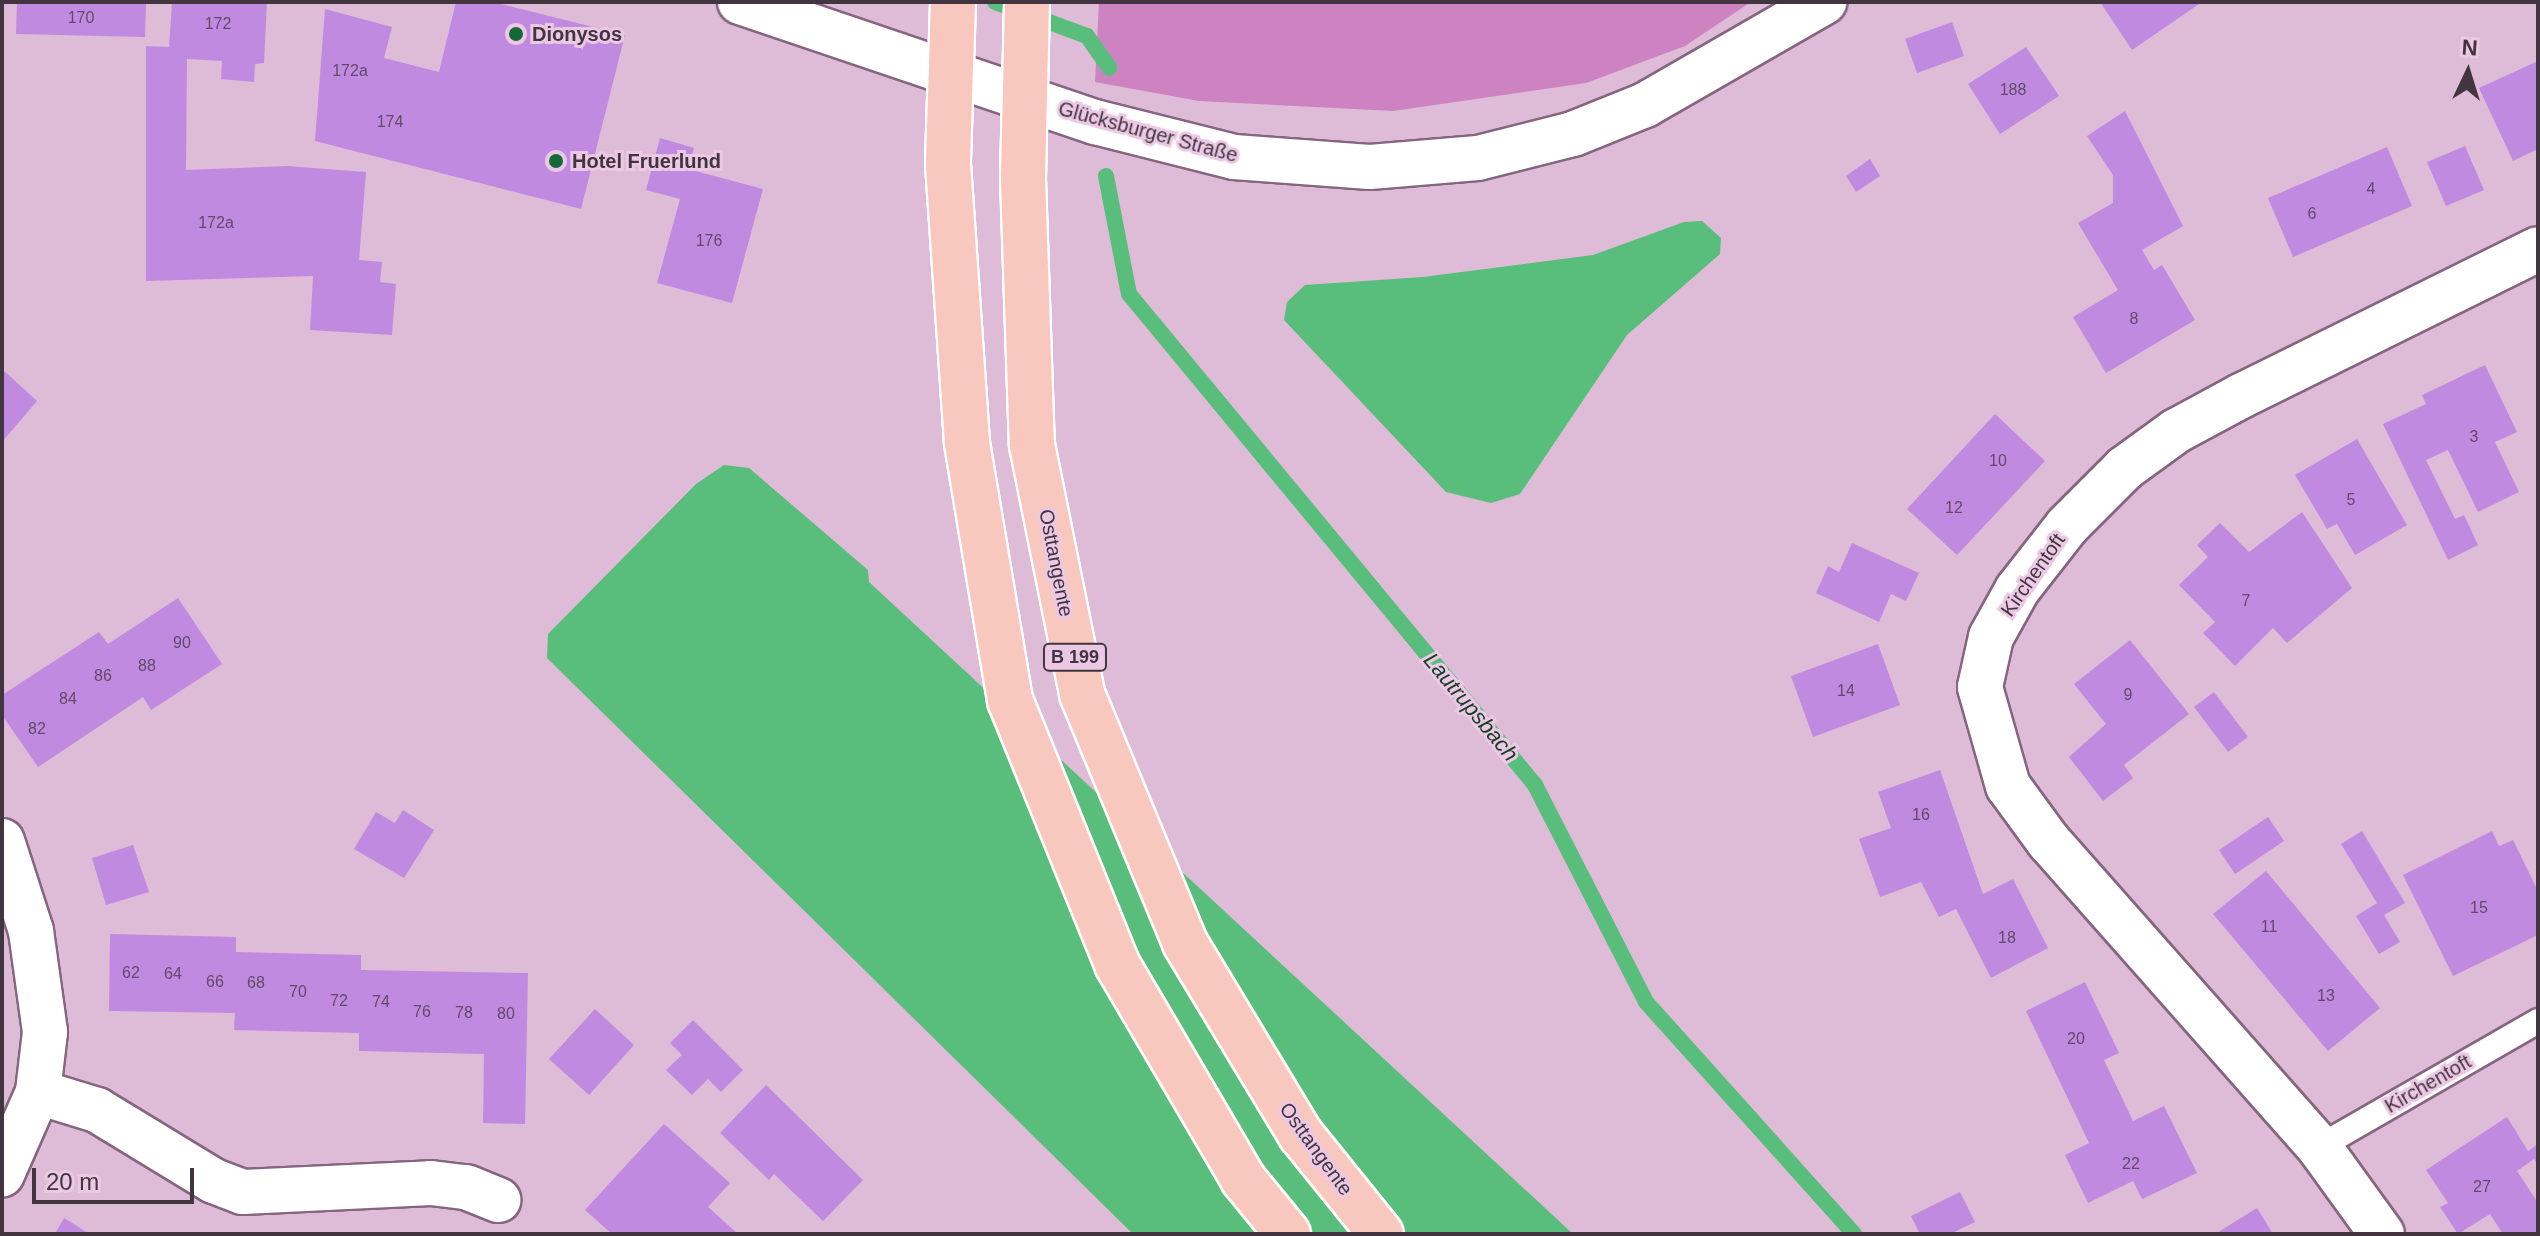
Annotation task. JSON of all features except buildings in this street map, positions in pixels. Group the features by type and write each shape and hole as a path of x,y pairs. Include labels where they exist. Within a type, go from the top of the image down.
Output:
{"main road":[{"path":"953,2 948,164 967,443 1010,700 1117,964 1243,1179 1288,1234"},
{"name":"Osttangente","path":"1027,2 1023,179 1032,445 1082,694 1185,943 1301,1135 1381,1234"}],"street":[{"name":"Glücksburger Straße","path":"740,2 1095,122 1234,157 1370,167 1478,158 1573,134 1645,105 1824,2"},
{"name":"Kirchentoft","path":"2382,1234 2319,1147 2049,842 2008,786 1980,687 1991,637 2017,590 2067,526 2125,468 2176,431 2538,249"},
{"path":"2,841 31,931 45,1032 38,1092 2,1174"},
{"path":"38,1092 97,1110 214,1181 243,1192 431,1183 466,1187 499,1200"}],"lane":[{"name":"Kirchentoft","path":"2319,1147 2538,1021"}],"shaded area":[{"path":"1099,2 1751,2 1685,46 1586,83 1393,111 1199,101 1095,82"},
{"path":"1702,221 1721,238 1720,254 1627,335 1520,494 1491,503 1446,492 1284,320 1287,302 1305,285 1423,277 1593,255 1684,222"},
{"path":"724,465 749,468 868,570 869,582 1573,1234 1133,1234 547,658 548,634 696,484"}],"waterway":[{"name":"Lautrupsbach","path":"995,2 1087,36 1109,68"},
{"name":"Lautrupsbach","path":"1106,176 1129,294 1535,785 1646,1002 1854,1234"}],"place":[{"name":"Dionysos","path":"516,34"},
{"name":"Hotel Fruerlund","path":"556,161"}]}
